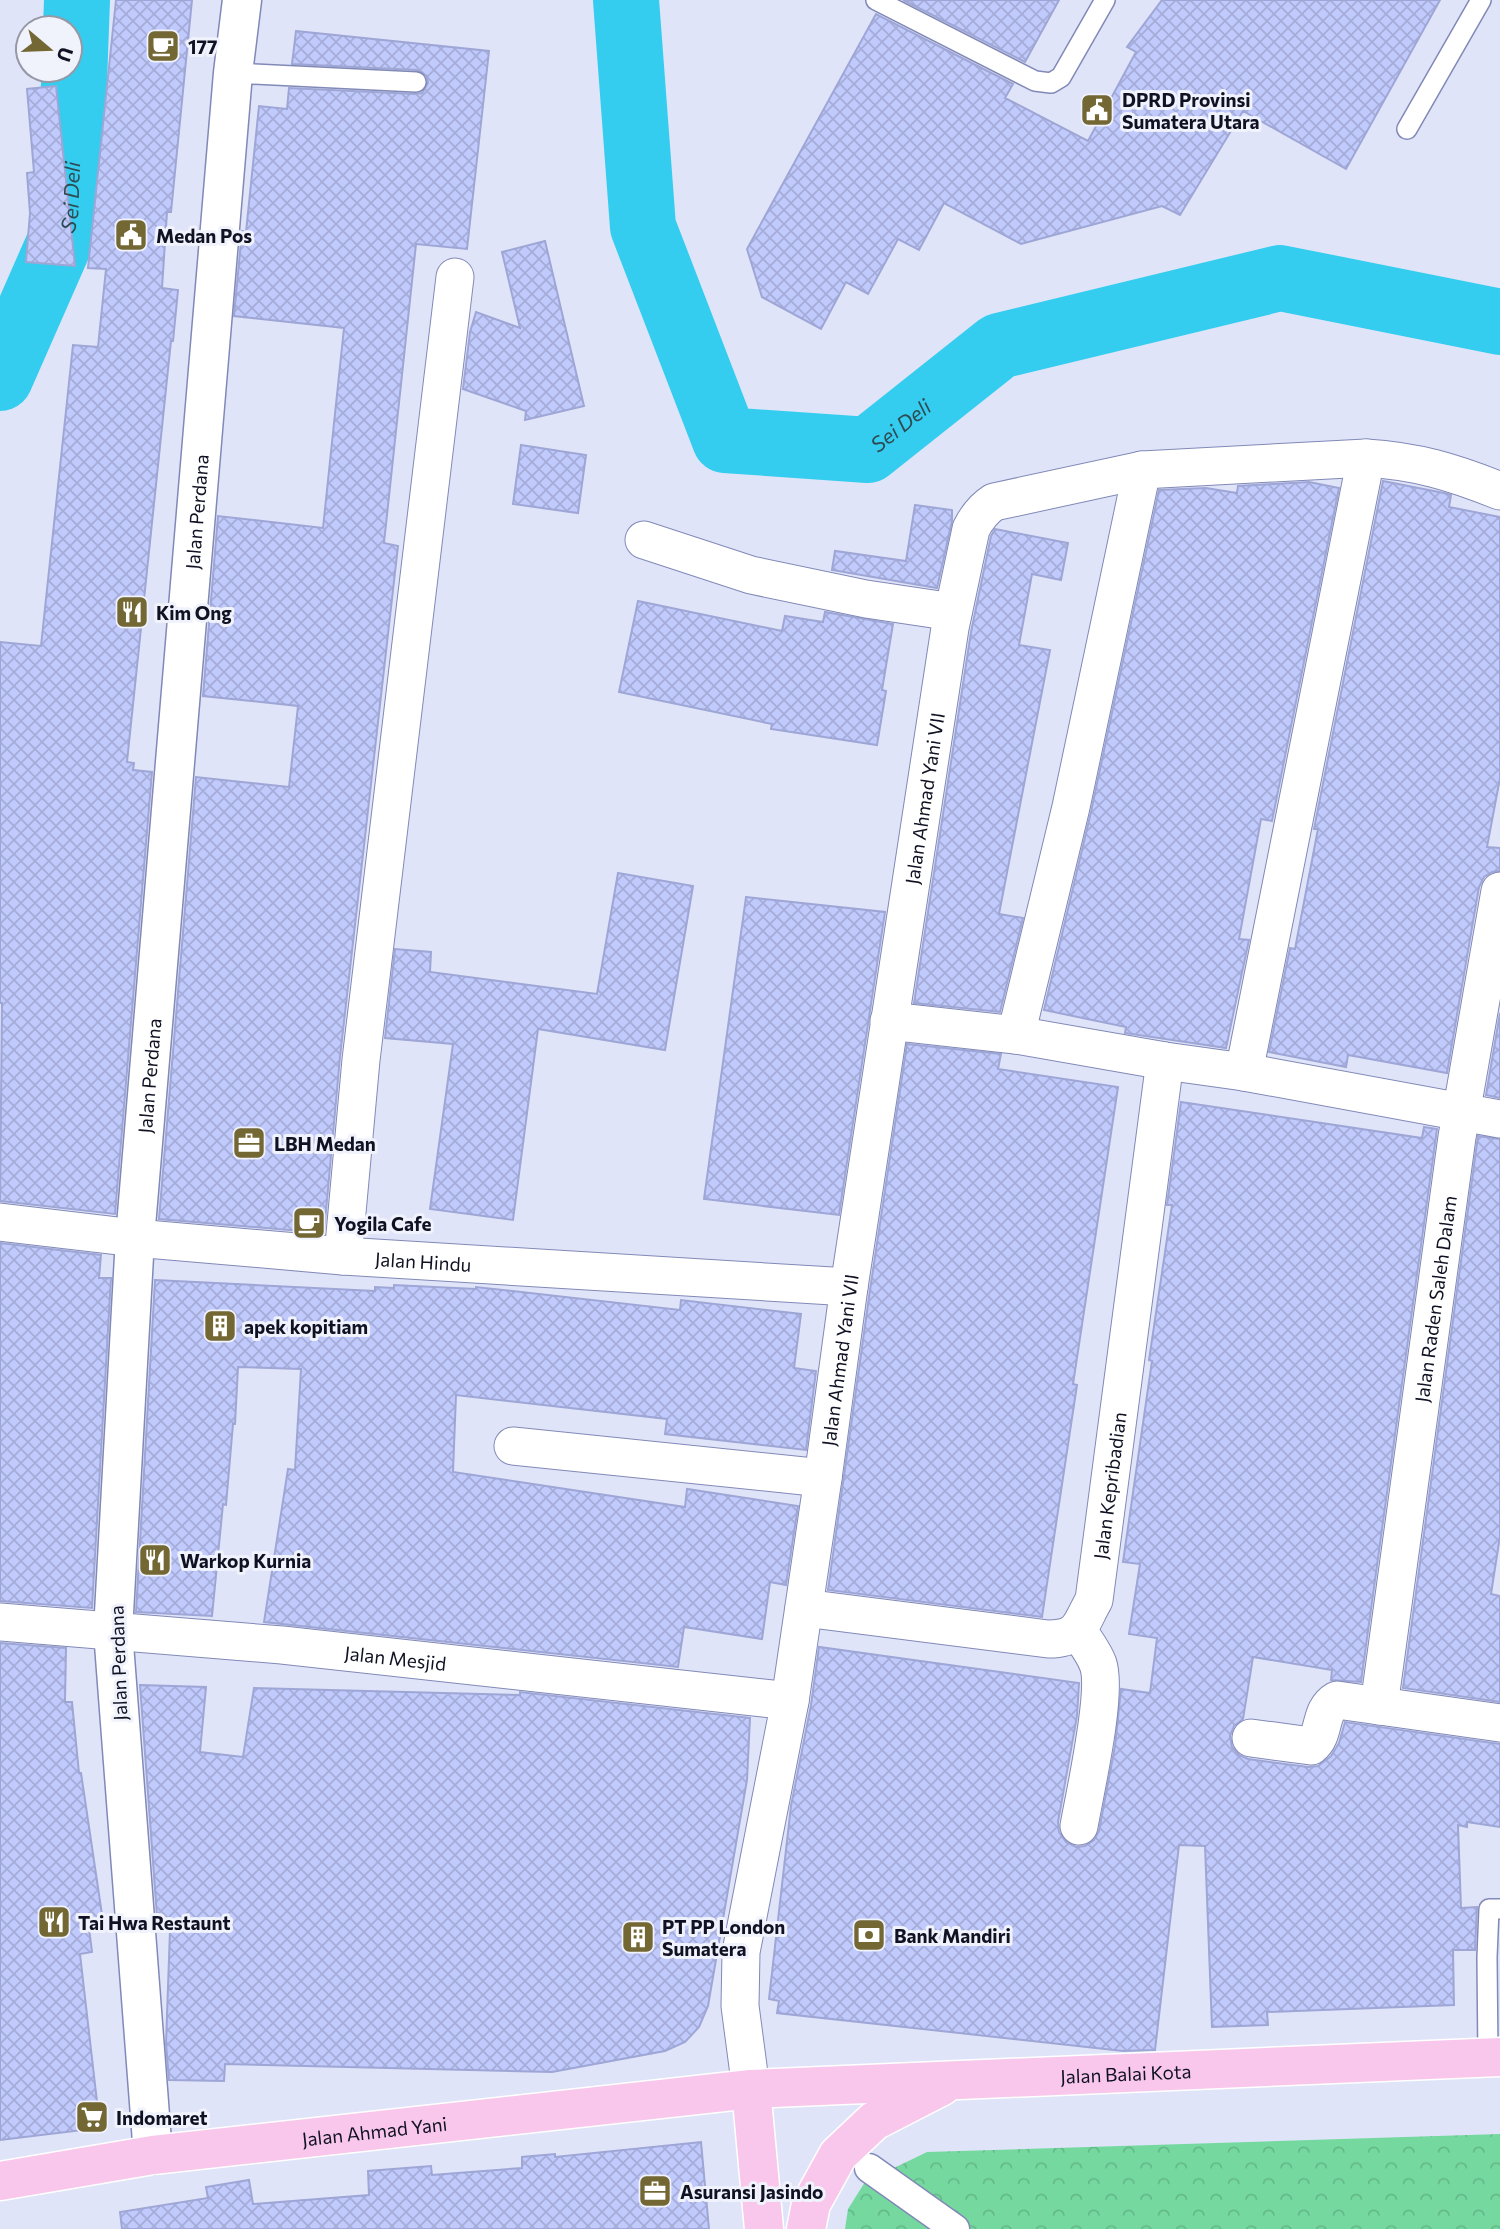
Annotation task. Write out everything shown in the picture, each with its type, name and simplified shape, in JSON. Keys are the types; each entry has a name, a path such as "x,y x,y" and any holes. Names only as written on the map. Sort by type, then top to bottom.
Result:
{"main road":[{"name":"Jalan Perdana","path":"153,2155 113,1631 135,1238 233,74 242,0"},
{"name":"Jalan Balai Kota","path":"751,2089 1494,2058"},
{"path":"806,2229 811,2204 838,2155 874,2121 953,2081"},
{"name":"Jalan Ahmad Yani","path":"0,2180 153,2155 751,2089"},
{"path":"751,2089 764,2229"}],"street":[{"path":"343,1256 362,1060 455,277"},
{"path":"1244,1072 1366,458"},
{"name":"Jalan Ahmad Yani VII","path":"751,2089 740,2006 741,1952 790,1701 889,1021 952,620 971,529 984,508 994,502 1142,470 1366,458 1401,460 1461,475 1500,491"},
{"path":"1016,1035 1071,807 1142,470"},
{"path":"644,540 751,575 952,620"},
{"name":"Jalan Raden Saleh Dalam","path":"1379,1706 1461,1112 1500,891"},
{"path":"889,1021 1016,1035 1165,1062 1244,1072 1500,1119"},
{"name":"Jalan Kepribadian","path":"1078,1631 1094,1600 1165,1062"},
{"name":"Jalan Hindu","path":"0,1222 135,1238 343,1256 849,1287"},
{"path":"513,1447 823,1478"},
{"path":"804,1608 1048,1639 1062,1639 1078,1631 1098,1664 1100,1681 1097,1724 1079,1826"},
{"name":"Jalan Mesjid","path":"0,1622 296,1647 790,1701"},
{"path":"1251,1738 1311,1746 1315,1744 1325,1712 1337,1700 1500,1723"},
{"path":"869,2168 955,2229"}],"lane":[{"path":"876,0 1035,81 1051,83 1061,77 1105,0"},
{"path":"1407,129 1481,0"},
{"path":"233,74 416,82"},
{"path":"1494,2058 1487,1957 1489,1909 1500,1909"}],"green space":[{"path":"1500,2134 1500,2229 845,2229 848,2209 865,2182 927,2152"}],"building":[{"path":"116,0 192,0 171,212 167,212 162,288 178,290 127,762 134,763 133,770 152,772 115,1214 0,1201 0,642 41,646 73,345 98,347 106,269 88,268"},
{"path":"903,0 1059,0 1025,62"},
{"path":"1162,0 1440,0 1346,169 1243,111 1180,215 1162,206 1021,244 944,203 919,250 898,239 868,294 846,282 821,329 762,297 747,249 876,14 1013,84 1005,98 1088,141 1136,52 1127,47"},
{"path":"296,31 489,51 467,249 416,244 384,543 398,546 340,1057 324,1233 159,1219 196,777 289,787 298,706 203,696 218,516 323,528 344,328 234,316 242,231 246,232 259,106 287,109 289,88 415,94 422,93 428,83 427,76 417,70 292,64"},
{"path":"56,86 75,266 26,262 30,213 27,173 34,172 27,89"},
{"path":"545,241 584,406 525,420 526,411 463,389 470,332 476,312 520,328 502,252"},
{"path":"521,445 586,455 578,513 513,504"},
{"path":"1383,481 1451,495 1449,507 1500,517 1500,778 1487,847 1500,848 1500,871 1484,877 1479,887 1447,1073 1348,1055 1346,1067 1269,1052 1290,948 1295,949 1318,829 1314,829"},
{"path":"1309,482 1339,488 1272,821 1261,819 1239,939 1249,940 1226,1048 1125,1033 1126,1027 1044,1010 1091,812 1159,490 1206,488 1237,493 1238,486"},
{"path":"915,505 952,510 937,588 832,570 835,551 906,561"},
{"path":"995,529 1068,543 1061,580 1032,574 1019,645 1050,650 999,914 1023,918 1000,1012 914,1003 971,632 991,536"},
{"path":"638,601 782,631 785,616 823,622 825,612 893,624 882,690 886,691 877,745 771,729 772,724 619,692"},
{"path":"618,873 693,886 665,1050 538,1029 513,1220 430,1209 453,1044 385,1038 395,949 431,952 430,972 597,994"},
{"path":"746,897 885,912 839,1215 704,1199"},
{"path":"1500,1013 1500,1098 1486,1095"},
{"path":"907,1044 1001,1054 998,1069 1118,1087 1073,1384 1077,1385 1042,1617 828,1590"},
{"path":"1181,1102 1422,1138 1424,1127 1437,1129 1361,1682 1331,1680 1332,1670 1253,1657 1243,1719 1234,1726 1230,1736 1232,1747 1239,1755 1248,1759 1308,1767 1318,1766 1331,1756 1339,1743 1345,1722 1500,1744 1500,1827 1467,1822 1467,1827 1458,1825 1461,1908 1477,1907 1475,1950 1453,1950 1454,2005 1267,2012 1268,2025 1212,2027 1205,1846 1179,1845 1155,2050 1123,2051 777,2013 779,2001 769,1999 791,1806 811,1705 819,1647 1079,1683 1077,1716 1058,1822 1059,1832 1066,1842 1076,1847 1085,1846 1094,1840 1099,1831 1115,1746 1121,1689 1150,1693 1157,1638 1129,1634 1140,1564 1123,1562 1172,1205 1167,1205"},
{"path":"1478,1136 1500,1139 1500,1536 1491,1594 1500,1596 1500,1702 1403,1688"},
{"path":"0,1243 101,1255 99,1278 111,1278 92,1608 0,1601"},
{"path":"155,1280 375,1291 375,1287 394,1288 394,1285 476,1287 680,1310 681,1300 801,1314 794,1368 816,1371 806,1450 665,1434 667,1419 456,1395 453,1472 685,1507 687,1489 798,1506 786,1585 770,1582 762,1639 684,1627 678,1667 264,1622 288,1469 295,1470 301,1369 238,1367 235,1424 226,1505 223,1504 212,1616 136,1612"},
{"path":"0,1643 66,1648 65,1702 72,1702 79,1773 104,1928 89,1928 92,1952 80,1954 100,2128 0,2140"},
{"path":"140,1685 206,1687 200,1752 243,1757 254,1688 520,1695 520,1692 750,1718 747,1780 708,2006 699,2027 685,2042 665,2051 552,2072 225,2064 224,2081 169,2080 166,2044 170,1930 158,1930"},
{"path":"701,2142 709,2229 122,2229 120,2212 208,2198 206,2187 249,2180 253,2204 369,2195 368,2171 431,2166 432,2175 522,2168 522,2157 555,2154 555,2157"}],"waterway":[{"name":"Sei Deli","path":"0,378 69,221 77,0"},
{"name":"Sei Deli","path":"626,0 643,227 725,440 868,450 999,346 1280,278 1500,322"}],"place":[{"name":"177","path":"163,46"},
{"name":"DPRD Provinsi Sumatera Utara","path":"1097,110"},
{"name":"Medan Pos","path":"131,235"},
{"name":"Kim Ong","path":"132,612"},
{"name":"LBH Medan","path":"249,1143"},
{"name":"Yogila Cafe","path":"309,1223"},
{"name":"apek kopitiam","path":"220,1326"},
{"name":"Warkop Kurnia","path":"155,1560"},
{"name":"Tai Hwa Restaunt","path":"54,1922"},
{"name":"Bank Mandiri","path":"869,1935"},
{"name":"PT PP London Sumatera","path":"638,1937"},
{"name":"Indomaret","path":"92,2117"},
{"name":"Asuransi Jasindo","path":"655,2191"}]}
